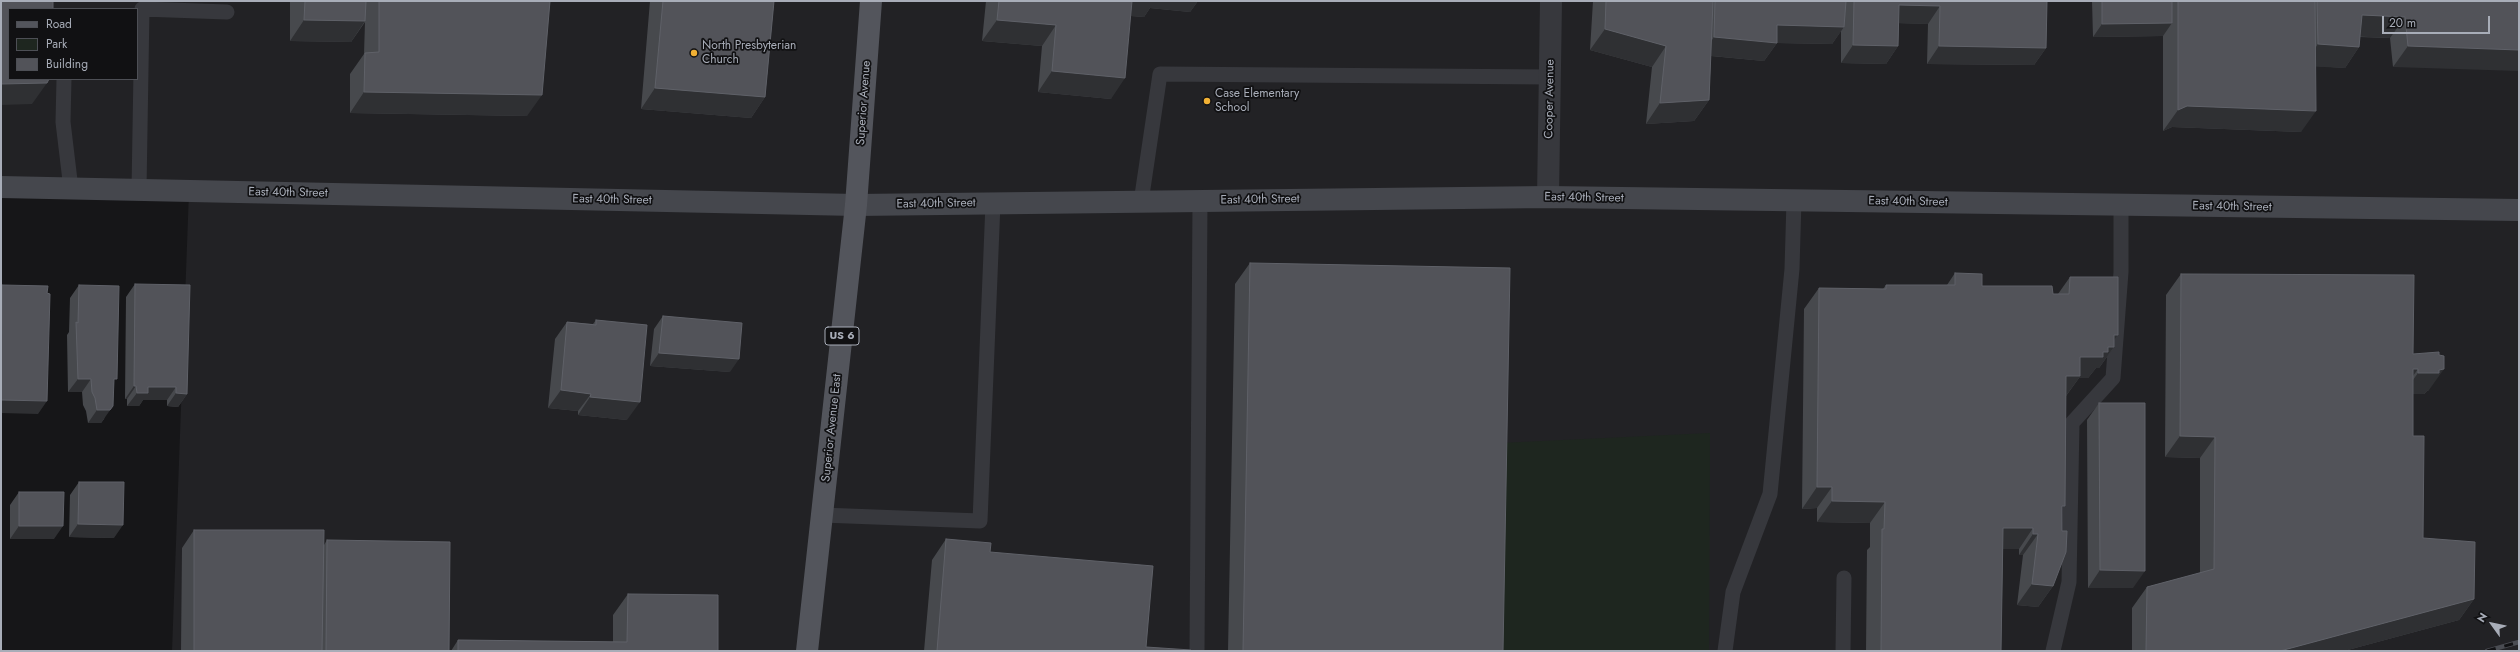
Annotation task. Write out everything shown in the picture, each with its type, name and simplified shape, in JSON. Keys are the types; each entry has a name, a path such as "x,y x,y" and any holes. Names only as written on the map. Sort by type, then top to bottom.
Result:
{"main road":[{"name":"Superior Avenue","path":"856,205 871,1"},
{"name":"Superior Avenue East","path":"807,651 856,205"}],"street":[{"name":"Cooper Avenue","path":"1548,197 1551,1"},
{"name":"East 40th Street","path":"1,187 856,205 1548,197 2519,210"}],"lane":[{"path":"139,190 142,9 227,12"},
{"path":"1141,202 1160,74 1550,77"},
{"path":"64,80 63,122 71,189"},
{"path":"1725,651 1733,592 1770,494 1792,269 1794,200"},
{"path":"1197,651 1200,201"},
{"path":"822,515 980,521 993,203"},
{"path":"2053,651 2069,582 2072,423 2113,378 2121,272 2121,205"},
{"path":"1842,651 1844,578"}],"shaded area":[{"path":"1,1 2519,1 2519,651 172,651 189,191 1,187"}],"green space":[{"path":"1710,433 1709,651 1497,651 1500,443"}],"building":[{"path":"1,1 53,1 53,8 8,8 8,80 48,80 47,83 1,84"},
{"path":"305,1 366,1 365,21 304,20"},
{"path":"379,1 550,1 542,95 364,92 365,53 379,52"},
{"path":"663,1 774,1 765,97 655,88"},
{"path":"999,1 1132,1 1125,78 1052,71 1056,25 997,20"},
{"path":"1606,1 1713,1 1709,100 1660,103 1666,46 1605,29"},
{"path":"1715,1 1846,1 1844,27 1777,25 1777,43 1714,37"},
{"path":"1854,1 2047,1 2046,48 1939,46 1940,6 1899,5 1898,46 1853,45"},
{"path":"2102,1 2172,1 2172,23 2102,24"},
{"path":"2178,1 2315,1 2316,111 2187,106 2178,110"},
{"path":"2317,1 2519,1 2519,50 2408,46 2405,17 2362,15 2359,47 2318,44"},
{"path":"1250,263 1510,268 1503,651 1243,651"},
{"path":"1955,273 1982,274 1982,286 2052,286 2053,294 2069,294 2070,277 2118,277 2118,335 2114,335 2114,347 2108,347 2108,352 2103,352 2103,357 2080,357 2080,376 2066,376 2065,506 2062,506 2062,531 2067,531 2066,552 2053,586 2032,584 2038,534 2033,534 2033,528 2003,528 2001,651 1881,651 1882,529 1884,529 1885,502 1832,501 1832,487 1817,487 1819,288 1886,289 1886,285 1955,285"},
{"path":"2181,274 2414,275 2413,354 2439,352 2439,355 2444,356 2444,369 2439,370 2439,373 2418,373 2418,369 2413,369 2413,436 2424,436 2423,538 2475,542 2474,599 2280,651 2146,651 2147,587 2214,569 2215,437 2180,436"},
{"path":"135,284 190,285 187,394 176,393 176,387 148,387 148,393 137,393 136,386 134,386"},
{"path":"2,285 48,286 47,293 50,294 47,401 1,400"},
{"path":"79,285 119,286 117,379 114,379 113,406 110,410 97,410 95,398 92,392 91,379 78,379 76,322 78,323"},
{"path":"663,316 742,323 739,359 659,353"},
{"path":"596,320 647,325 640,402 590,397 591,394 561,390 567,322 596,325"},
{"path":"2099,403 2145,403 2145,571 2100,570"},
{"path":"79,482 124,482 123,525 78,524"},
{"path":"19,492 64,492 63,526 19,526"},
{"path":"194,530 324,530 322,651 194,651"},
{"path":"946,539 991,543 990,552 1153,566 1146,647 1191,651 937,651"},
{"path":"327,540 450,542 449,651 326,651"},
{"path":"628,594 718,595 718,651 458,651 458,640 627,642"}],"railway":[{"path":"2487,651 2519,642"}],"place":[{"name":"North Presbyterian Church","path":"694,53"},
{"name":"Case Elementary School","path":"1207,101"}]}
